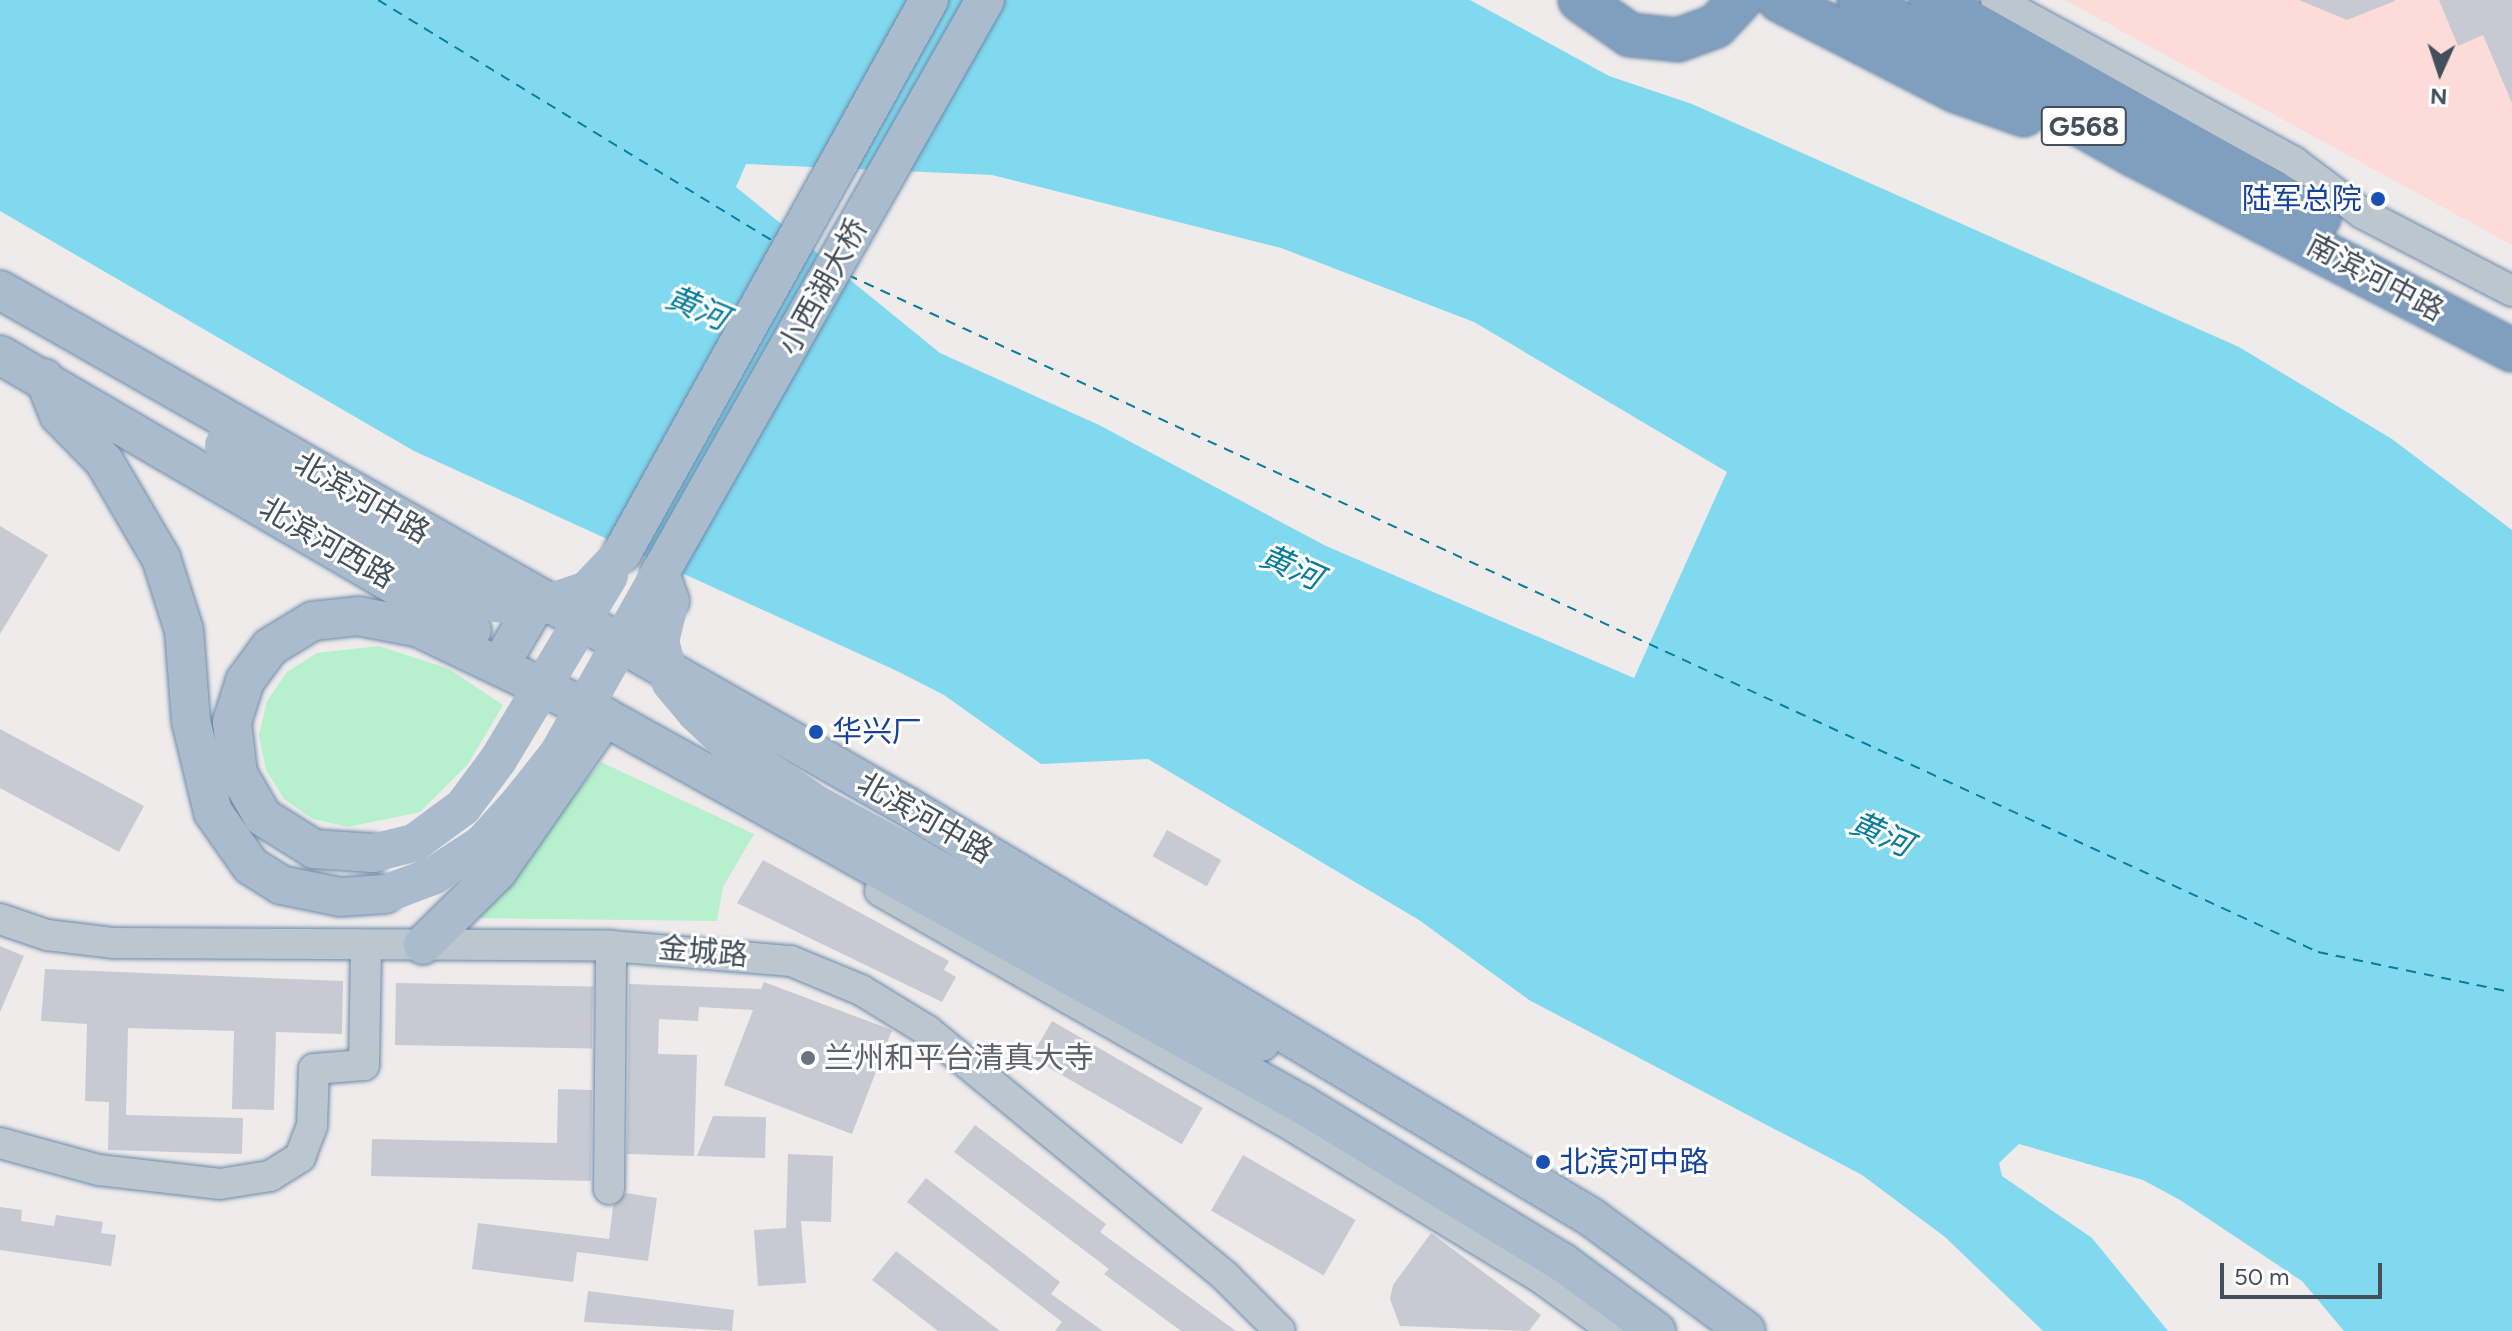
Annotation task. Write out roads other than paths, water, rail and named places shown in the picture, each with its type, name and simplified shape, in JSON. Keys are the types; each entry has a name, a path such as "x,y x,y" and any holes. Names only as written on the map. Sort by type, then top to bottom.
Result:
{"highway":[{"path":"1580,0 1630,35 1678,40 1716,26 1740,0"},
{"path":"1779,0 1956,91 2134,155"},
{"name":"南滨河中路","path":"1859,0 2134,155 2512,350"},
{"name":"南滨河中路","path":"1931,0 1995,17 2325,221 2512,318"}],"main road":[{"name":"小西湖大桥","path":"622,553 929,0"},
{"name":"小西湖大桥","path":"44,378 59,415 104,461 161,558 184,630 191,721 213,812 251,866 281,885 340,897 385,894 433,876 482,844 558,754 985,0"},
{"path":"1957,0 1995,17"},
{"name":"北滨河中路","path":"0,290 910,808 1591,1217 1746,1331"},
{"path":"0,312 224,445 430,578 497,603 537,607 587,590 622,553"},
{"path":"0,355 44,378"},
{"name":"北滨河西路","path":"44,378 507,653 605,717"},
{"path":"622,553 498,760 463,807 414,843 373,853 314,849 263,817 238,774 232,722 245,681 270,647 313,621 358,616 419,628 605,717 1305,1106 1562,1262 1656,1331"},
{"path":"660,573 670,601 660,641 671,683 696,713 816,804 1202,1017 1389,1096"},
{"path":"507,653 539,598"},
{"path":"423,945 497,872 605,717"}],"street":[{"name":"南滨河中路","path":"1995,17 2294,162 2362,213 2512,291"},
{"path":"605,717 713,796 1284,1121 1538,1276 1614,1331"},
{"name":"金城路","path":"0,919 47,935 113,943 611,946 791,961 895,1009 1082,1155 1280,1331"},
{"path":"0,1143 99,1170 220,1184 270,1176 300,1157 312,1125 314,1069 364,1065 366,945"},
{"path":"609,1189 611,946"}],"water":[{"name":"黄河","path":"0,0 1470,0 1609,76 1692,104 2239,347 2392,439 2512,530 2512,1331 2344,1331 2302,1281 2180,1200 2143,1180 2019,1144 1999,1163 2002,1176 2092,1238 2168,1331 2043,1331 1945,1237 1862,1175 1529,1000 1419,920 1148,759 1041,764 944,695 897,671 414,451 0,211","holes":["746,164 992,175 1281,248 1474,322 1727,472 1634,678 1326,546 1099,425 940,353 736,187"]}],"place":[{"name":"陆军总院","path":"2378,199"},
{"name":"华兴厂","path":"816,732"},
{"name":"兰州和平台清真大寺","path":"808,1058"},
{"name":"北滨河中路","path":"1543,1162"}]}
